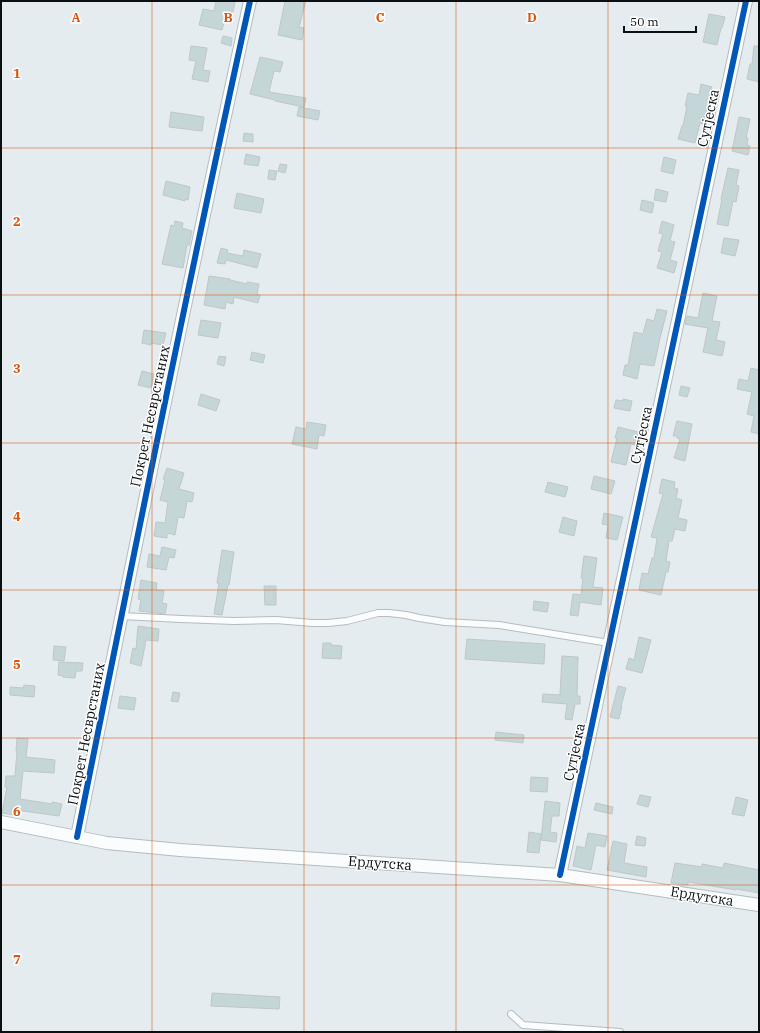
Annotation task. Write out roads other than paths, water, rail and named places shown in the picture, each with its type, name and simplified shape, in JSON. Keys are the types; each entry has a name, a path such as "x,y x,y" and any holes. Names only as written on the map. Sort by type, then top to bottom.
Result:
{"street":[{"name":"Покрет Несврстаних","path":"77,837 222,128 250,1"},
{"name":"Сутјеска","path":"560,875 746,1"},
{"name":"Ердутска","path":"1,822 106,843 180,850 560,875 759,905"}],"lane":[{"path":"122,616 234,621 276,620 328,624 389,612 445,622 499,625 609,643"},
{"path":"511,1014 523,1025 620,1032"}]}
